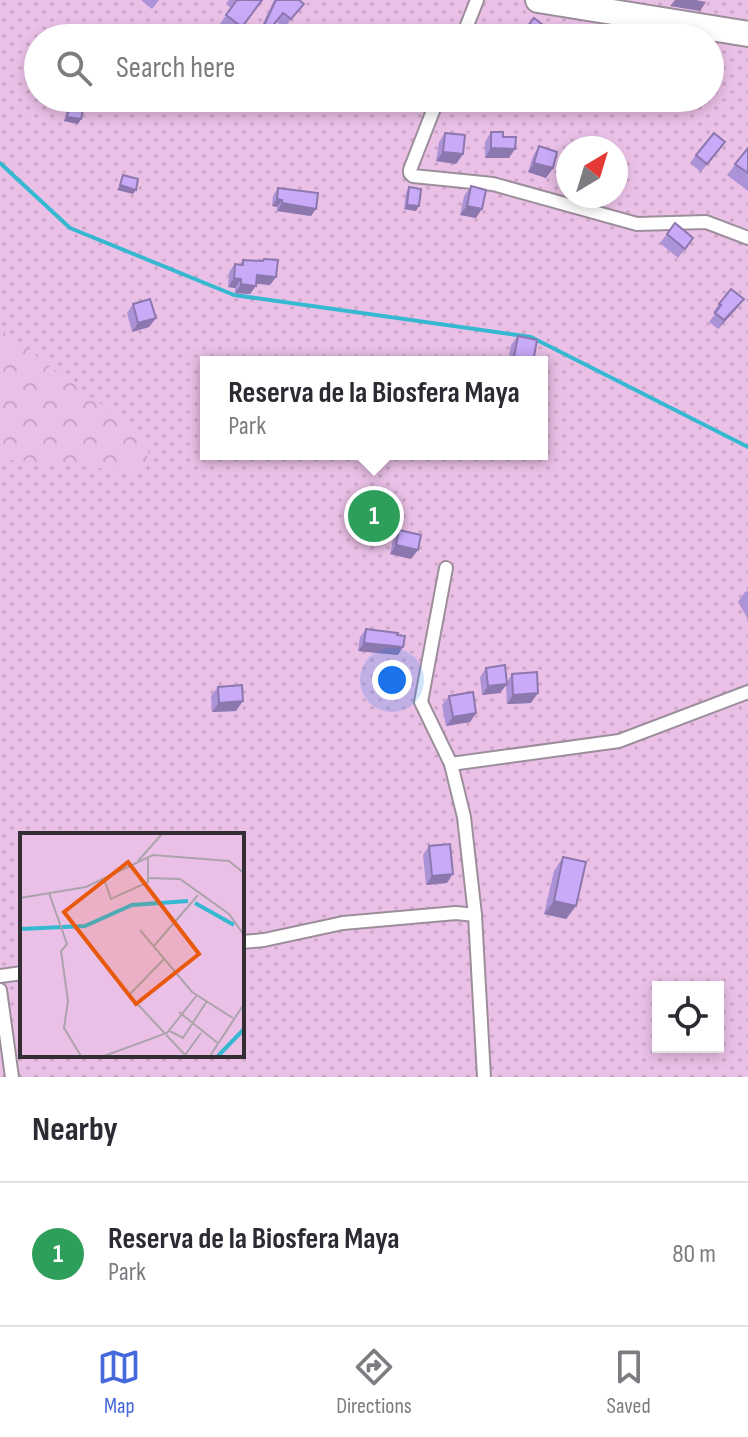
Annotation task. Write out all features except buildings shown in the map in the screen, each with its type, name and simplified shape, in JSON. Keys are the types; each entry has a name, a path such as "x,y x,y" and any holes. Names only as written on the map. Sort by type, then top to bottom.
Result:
{"highway":[{"path":"538,0 686,24"},
{"path":"724,30 748,34"}],"street":[{"path":"468,24 477,0"},
{"path":"433,112 410,170 413,176 493,184 637,224 706,222 748,238"},
{"path":"446,568 421,702 451,764 464,817 475,915 484,1077"},
{"path":"451,764 619,741 748,692"},
{"path":"244,942 343,923 456,913 475,915"},
{"path":"0,976 20,973"},
{"path":"0,990 12,1077"}],"green space":[{"path":"0,0 748,0 748,1077 0,1077"},
{"path":"0,329 149,440 146,472 0,459"}],"waterway":[{"path":"0,163 70,228 234,295 531,337 748,447"}],"place":[{"name":"Reserva de la Biosfera Maya","path":"374,516"}]}
